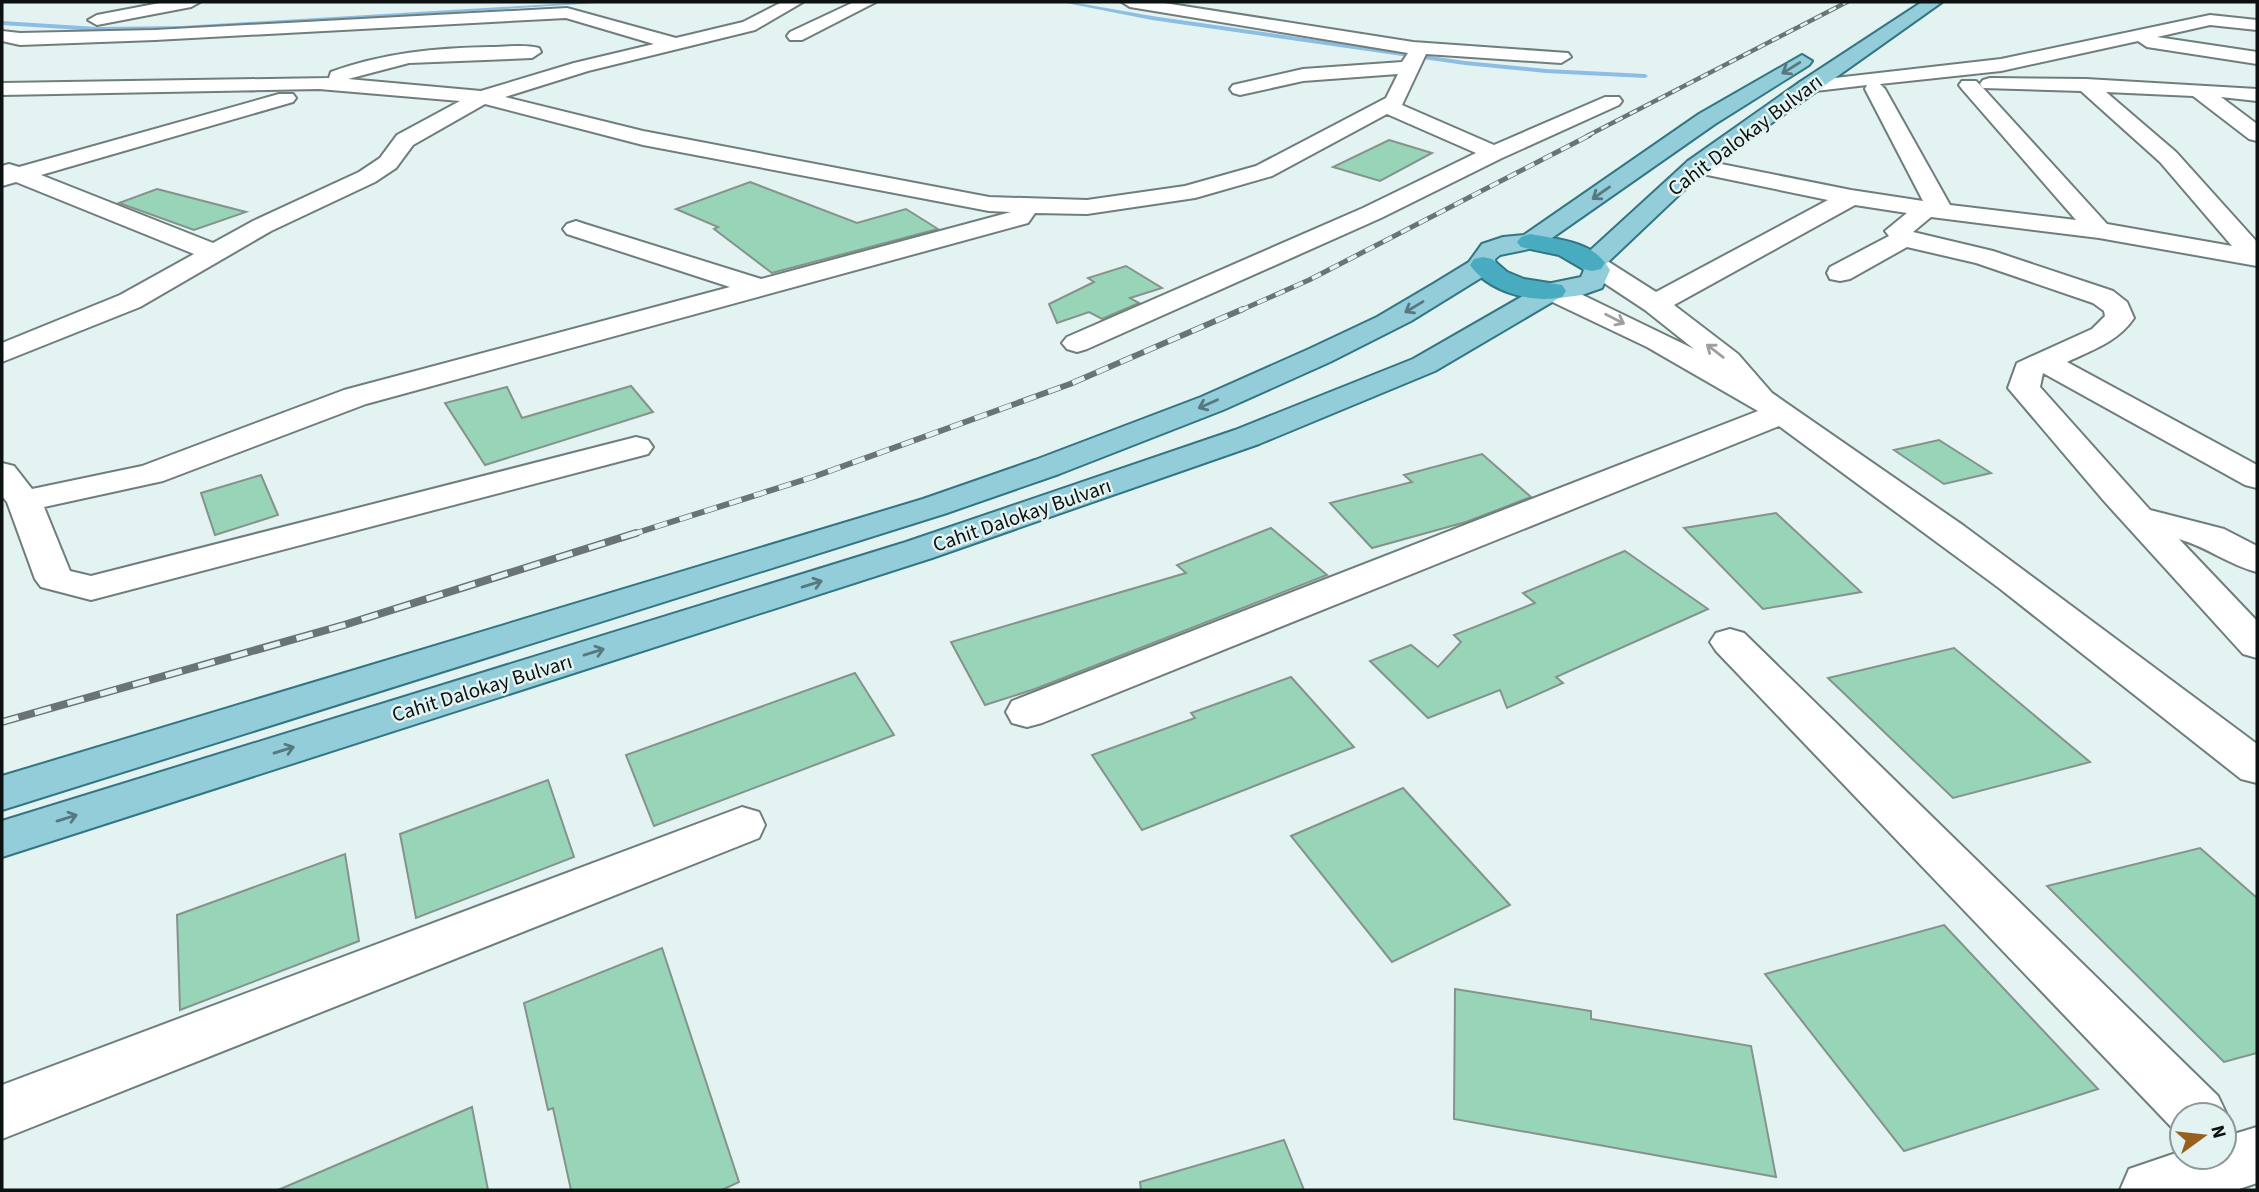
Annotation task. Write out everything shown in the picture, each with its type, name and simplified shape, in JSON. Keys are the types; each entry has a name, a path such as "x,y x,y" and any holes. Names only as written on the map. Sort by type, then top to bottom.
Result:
{"highway":[{"path":"1530,242 1567,249 1592,263"},
{"path":"1483,265 1489,273 1508,283 1552,291"}],"main road":[{"name":"Cahit Dalokay Bulvarı","path":"2,793 571,620 1067,462 1161,426 1375,329 1483,265 1482,259 1491,249 1530,242 1707,119 1856,27 1888,2"},
{"name":"Cahit Dalokay Bulvarı","path":"2,839 919,550 1247,437 1424,365 1552,291 1569,290 1592,282 1597,270 1592,263 1696,166 1807,86 1933,2"}],"street":[{"path":"10,44 115,16 191,2"},
{"path":"115,16 171,24 576,2"},
{"path":"2,353 130,302 297,208 377,172 388,163 405,140 482,97 581,67 749,26 794,2"},
{"path":"796,36 867,2"},
{"path":"1130,2 1416,57"},
{"path":"1178,11 1202,2"},
{"path":"10,44 567,13 677,45"},
{"path":"1807,86 2001,65 2210,20 2257,25"},
{"path":"2160,31 2257,49"},
{"path":"2128,38 2216,54 2257,58"},
{"path":"7,174 288,97 351,70 380,61 421,55 532,52"},
{"path":"2,89 319,83 440,92 482,97 643,138 860,177 989,204 1087,207 1187,193 1264,171 1394,102 1416,57"},
{"path":"1240,89 1276,78 1346,70 1416,57 1561,57"},
{"path":"2001,65 2257,83"},
{"path":"86,67 124,71 351,70"},
{"path":"1807,86 1875,89 2016,83 2257,95"},
{"path":"1969,85 2099,230"},
{"path":"2086,85 2168,156 2257,258"},
{"path":"1875,89 1931,210"},
{"path":"2198,90 2257,134"},
{"path":"1077,343 1372,213 1494,153 1612,101"},
{"path":"1387,106 1494,153"},
{"path":"1696,166 1851,197 1931,210 2099,230 2257,258"},
{"path":"7,174 215,254"},
{"path":"1655,304 1851,197"},
{"path":"24,501 150,474 355,397 1019,218 1028,205"},
{"path":"1931,210 1898,231 1904,238 1984,257 2083,289 2103,297 2117,308 2120,318 2102,335 2028,369 2024,388 2137,517 2257,645"},
{"path":"576,229 757,287"},
{"path":"1840,273 1904,238"},
{"path":"1592,263 1655,304 1727,360 1771,405"},
{"path":"1552,291 1605,313 1676,349 1771,405 1952,532 2256,764"},
{"path":"2045,362 2257,478"},
{"path":"1027,712 1610,484 1771,405"},
{"path":"2,472 24,501 54,579 91,588 636,447"},
{"path":"2137,517 2211,537 2257,561"},
{"path":"1730,642 2184,1101"},
{"path":"2,1112 742,825"},
{"path":"2150,1190 2241,1152"}],"building":[{"path":"1389,140 1432,153 1380,181 1333,167"},
{"path":"750,182 857,223 906,209 938,229 772,273 714,229 718,227 676,209"},
{"path":"157,189 246,212 194,230 119,203"},
{"path":"1126,266 1162,288 1130,298 1139,303 1102,319 1089,312 1057,323 1049,304 1094,282 1088,278"},
{"path":"631,386 653,412 485,465 445,403 507,387 522,418"},
{"path":"1939,440 1991,473 1944,484 1894,450"},
{"path":"1482,454 1531,497 1466,522 1372,548 1330,503 1412,482 1404,475"},
{"path":"261,475 278,515 215,535 201,493"},
{"path":"1776,513 1861,592 1763,609 1684,528"},
{"path":"1271,528 1327,575 1035,689 985,705 951,642 1186,573 1177,565"},
{"path":"1625,551 1708,609 1556,677 1563,683 1507,708 1500,690 1428,718 1370,661 1411,645 1438,667 1461,642 1454,635 1535,603 1523,593"},
{"path":"1954,648 2090,762 1953,798 1828,678"},
{"path":"855,673 894,735 654,826 626,755"},
{"path":"1291,677 1354,747 1142,830 1092,755 1195,718 1191,713"},
{"path":"548,780 574,857 416,918 400,834"},
{"path":"1403,788 1510,905 1392,962 1291,836"},
{"path":"2200,848 2257,898 2257,1053 2224,1062 2047,886"},
{"path":"345,854 359,941 180,1010 177,915"},
{"path":"1944,925 2098,1089 1904,1151 1765,974"},
{"path":"662,948 739,1182 722,1190 571,1190 553,1108 548,1110 524,1003"},
{"path":"1455,989 1591,1011 1591,1019 1751,1046 1776,1177 1454,1119"},
{"path":"472,1107 488,1190 278,1190"},
{"path":"1284,1140 1304,1190 1141,1190 1140,1182"}],"waterway":[{"path":"2,23 97,29 182,28 609,2"},
{"path":"1064,2 1152,18 1465,63 1546,71 1645,76"}],"railway":[{"path":"1587,136 1847,2"},
{"path":"1239,311 1309,280 1590,135"},
{"path":"630,535 813,477 1070,384 1243,309"},
{"path":"2,722 344,625 636,533"}]}
